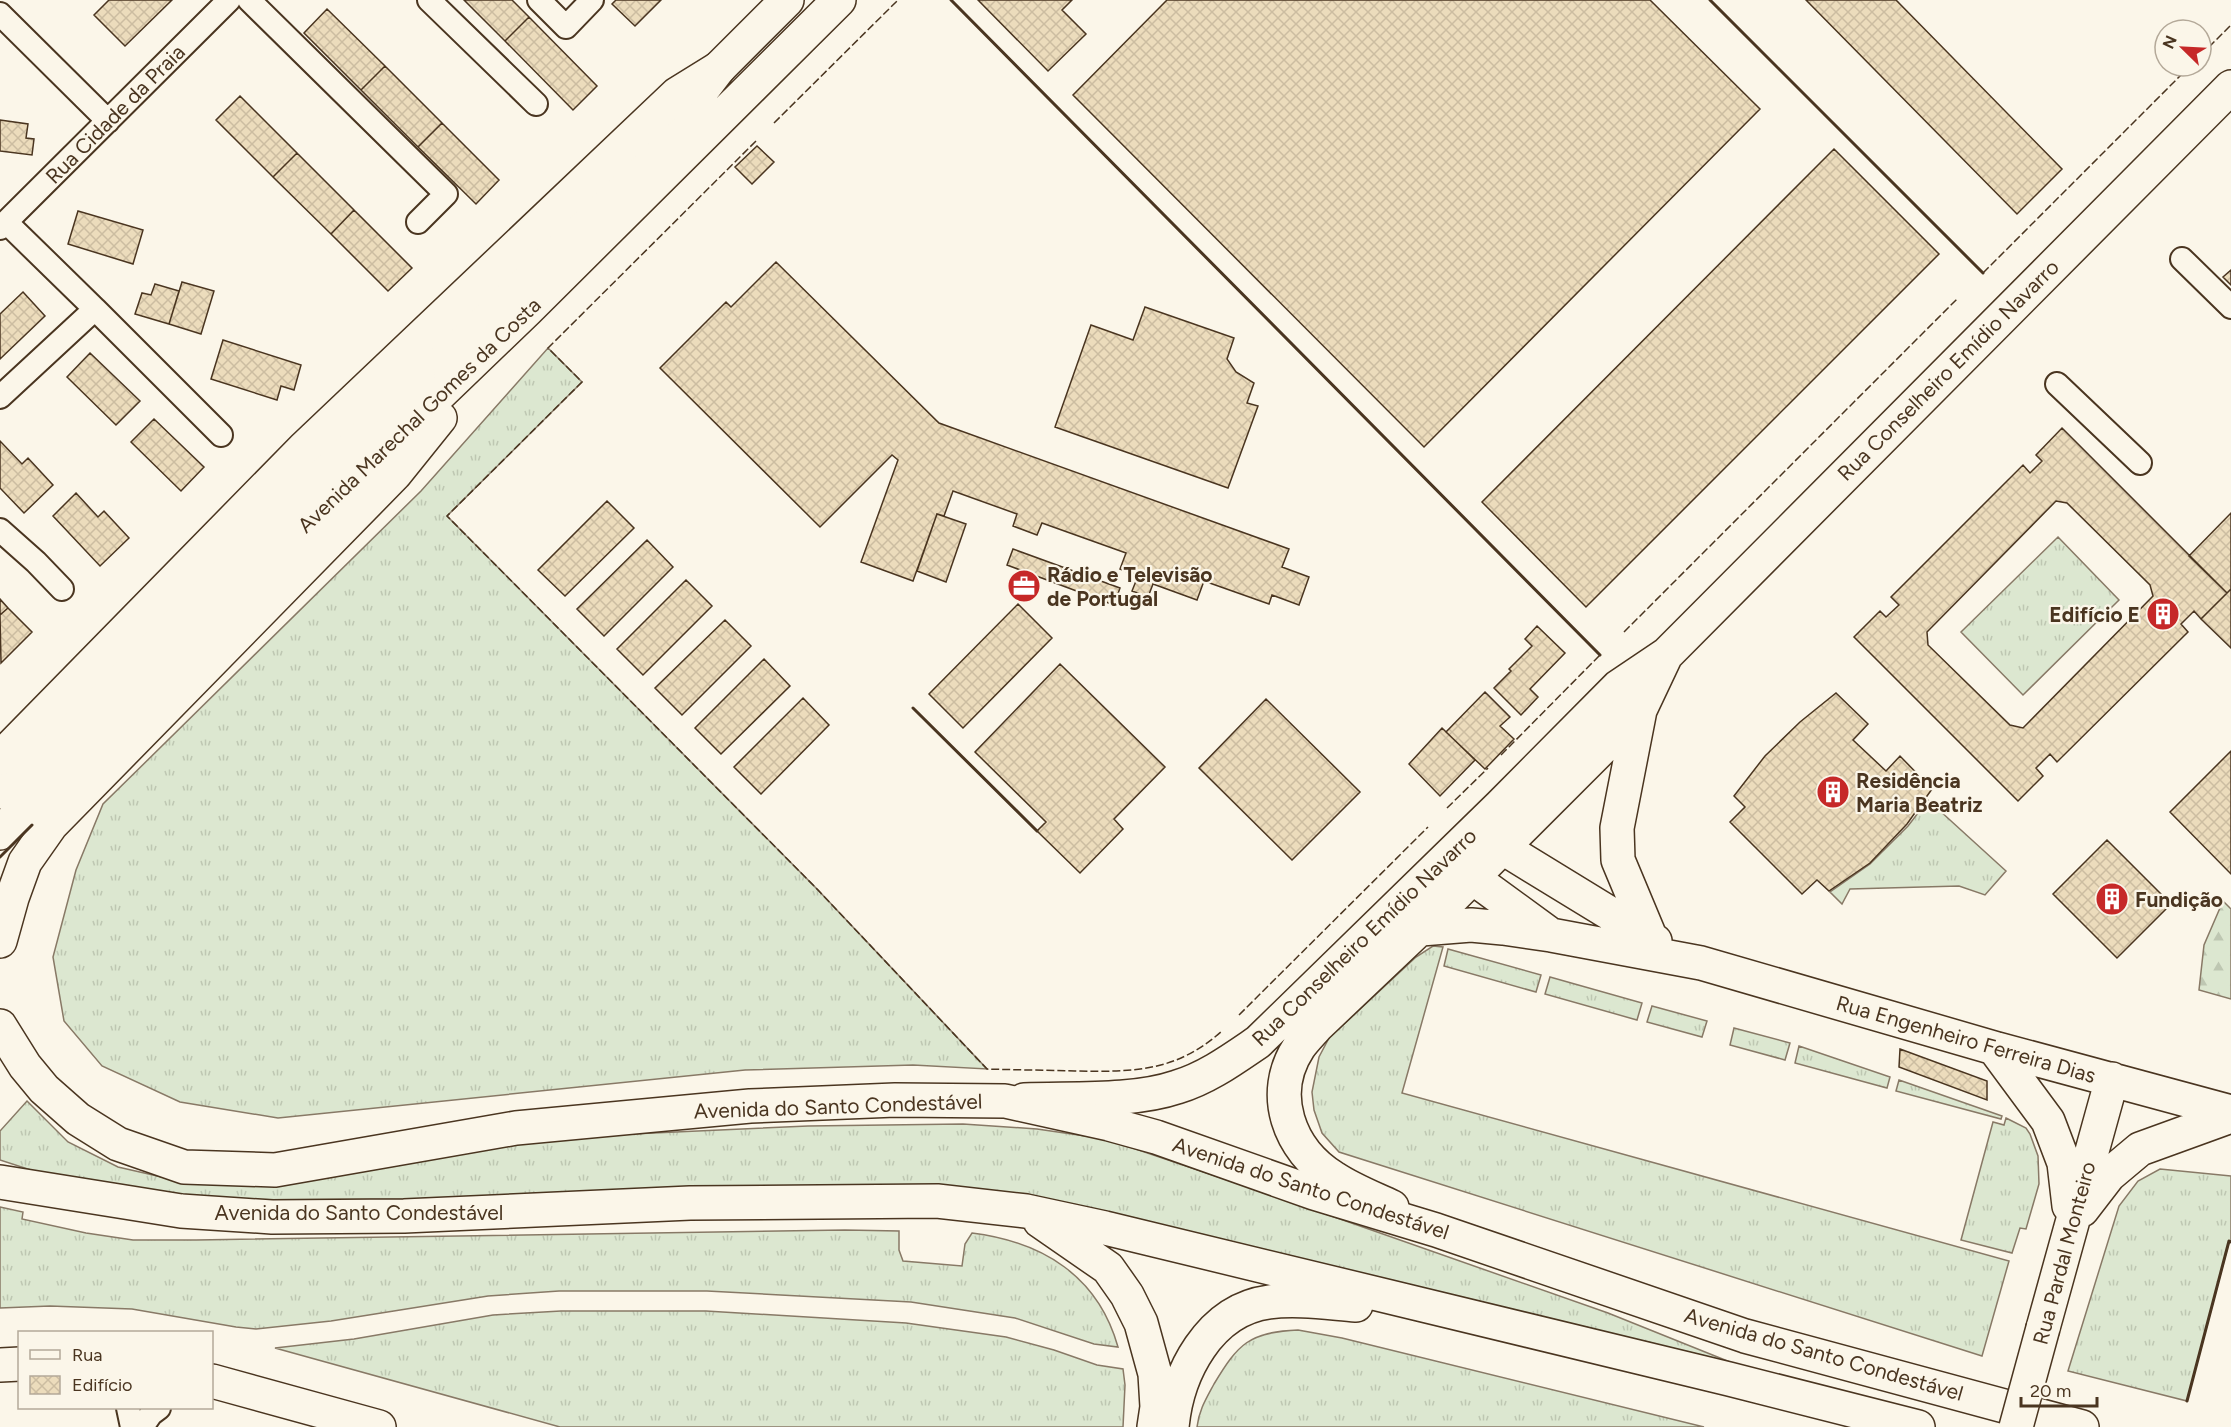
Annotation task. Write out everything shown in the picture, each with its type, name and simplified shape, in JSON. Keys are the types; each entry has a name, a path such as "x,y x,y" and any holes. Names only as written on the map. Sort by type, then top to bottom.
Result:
{"main road":[{"name":"Avenida Marechal Gomes da Costa","path":"0,792 690,106 719,68 787,0"},
{"name":"Avenida Marechal Gomes da Costa","path":"0,832 371,460 527,310 839,0"},
{"path":"0,758 303,449 677,94 719,68"},
{"name":"Rua Conselheiro Emídio Navarro","path":"1005,1101 1130,1096 1176,1088 1216,1070 1258,1042 1500,806 1618,687 1666,654 2231,87"},
{"path":"0,941 25,862 51,825 395,474 527,310"},
{"path":"303,449 418,375"},
{"name":"Rua Conselheiro Emídio Navarro","path":"1436,1230 1334,1178 1309,1158 1293,1135 1284,1111 1284,1086 1290,1066 1298,1048 1317,1026 1421,929 1640,710 1666,654"},
{"path":"1640,710 1617,828 1618,860 1651,939"},
{"name":"Rua Engenheiro Ferreira Dias","path":"1503,848 1651,939 1701,963"},
{"name":"Rua Engenheiro Ferreira Dias","path":"1473,878 1551,935 1701,963 2231,1114"},
{"path":"1421,929 1471,925 1551,935"},
{"name":"Avenida do Santo Condestável","path":"0,1026 25,1065 44,1089 78,1119 118,1144 184,1167 275,1170 516,1128 750,1106 895,1100 1005,1101 1156,1137 1314,1193 1436,1230 1745,1336 2082,1427"},
{"path":"1994,1047 2048,1121 2064,1163 2071,1223"},
{"name":"Rua Pardal Monteiro","path":"2016,1427 2112,1079"},
{"path":"2071,1223 2109,1175 2140,1149 2231,1114"},
{"name":"Avenida do Santo Condestável","path":"0,1182 181,1211 272,1217 404,1216 690,1203 815,1201 937,1201 1026,1211 1126,1233 1918,1427"},
{"path":"1026,1211 1108,1268 1127,1295 1141,1323 1155,1374 1154,1427"},
{"path":"1172,1427 1179,1386 1204,1340 1222,1323 1245,1310 1268,1302 1315,1302 1451,1312"},
{"path":"0,1365 18,1364"},
{"path":"213,1382 380,1427"}],"street":[{"name":"Rua Cidade da Praia","path":"3,225 229,0"},
{"path":"249,0 446,194 418,222"},
{"path":"429,0 536,104"},
{"path":"539,0 566,27 592,0"},
{"path":"0,14 108,121"},
{"path":"3,225 95,309 221,435"},
{"path":"2182,259 2231,307"},
{"path":"0,397 95,309"},
{"path":"2057,384 2140,463"},
{"path":"0,530 36,562 62,590"},
{"path":"128,1409 132,1427"},
{"path":"142,1427 157,1409"}],"green space":[{"path":"548,348 582,382 447,516 818,890 987,1069 913,1065 745,1070 278,1118 180,1102 102,1066 64,1021 53,957 76,870 103,804 421,491"},
{"path":"2058,537 2119,600 2023,695 1961,632"},
{"path":"1928,800 2006,871 1985,895 1959,886 1850,889 1842,904 1830,892 1870,864 1908,826"},
{"path":"2223,901 2231,909 2231,999 2199,990 2204,945"},
{"path":"1433,946 1443,947 1402,1093 2009,1261 1982,1356 1339,1152 1322,1133 1314,1110 1312,1092 1319,1057 1329,1038 1416,957"},
{"path":"1448,949 1541,975 1536,992 1444,966"},
{"path":"1550,977 1642,1003 1637,1020 1545,994"},
{"path":"1652,1006 1707,1021 1702,1037 1647,1022"},
{"path":"1734,1028 1790,1043 1785,1060 1730,1045"},
{"path":"1799,1046 1890,1077 1887,1088 1795,1063"},
{"path":"1899,1080 2002,1116 2001,1119 1896,1091"},
{"path":"27,1101 68,1142 118,1167 166,1178 565,1137 808,1126 963,1124 1037,1129 1106,1139 1608,1313 1730,1362 1158,1227 519,1199 185,1200 40,1173 0,1160 0,1131"},
{"path":"2006,1118 2026,1128 2038,1156 2039,1184 2026,1229 2020,1228 2012,1253 1961,1240 1993,1122 2004,1125"},
{"path":"2160,1169 2231,1176 2231,1242 2229,1242 2187,1401 2068,1371 2119,1206 2138,1181"},
{"path":"0,1207 23,1212 22,1219 86,1233 133,1240 899,1231 899,1250 903,1261 962,1266 965,1244 972,1233 1022,1245 1044,1254 1064,1267 1082,1282 1097,1300 1109,1322 1118,1347 1094,1344 1015,1318 911,1302 707,1291 559,1291 488,1296 331,1321 256,1329 132,1309 50,1306 0,1308"},
{"path":"561,1311 706,1311 906,1323 1006,1337 1097,1365 1123,1369 1125,1385 1123,1427 560,1427 275,1348 354,1339 493,1315"},
{"path":"1298,1330 1342,1338 1704,1427 1197,1427 1208,1395 1222,1370 1238,1350 1256,1337 1281,1331"}],"building":[{"path":"109,0 172,0 125,46 94,15"},
{"path":"464,0 512,0 529,17 505,41"},
{"path":"616,0 661,0 635,26 612,4"},
{"path":"978,0 1072,0 1062,10 1086,34 1048,71"},
{"path":"1167,0 1650,0 1760,109 1424,447 1073,95"},
{"path":"1806,0 1896,0 2062,169 2017,214"},
{"path":"327,9 385,66 361,90 304,33"},
{"path":"529,17 597,86 573,110 505,41"},
{"path":"385,66 442,123 418,147 361,90"},
{"path":"240,96 297,153 273,177 216,120"},
{"path":"0,120 28,124 26,138 34,139 32,155 0,151"},
{"path":"442,123 499,180 476,204 418,147"},
{"path":"757,146 774,162 752,184 735,167"},
{"path":"1834,149 1939,254 1586,607 1482,502"},
{"path":"297,153 354,210 331,234 273,177"},
{"path":"354,210 412,268 388,291 331,234"},
{"path":"78,211 143,230 133,264 68,244"},
{"path":"776,262 939,423 1289,549 1282,567 1309,577 1299,605 1272,595 1269,604 1204,581 1197,600 1153,584 1148,597 1132,591 1138,576 1120,569 1126,553 1042,523 1037,535 1013,526 1017,514 953,491 944,516 937,514 913,581 861,562 898,460 892,455 820,527 660,368 726,302 731,307"},
{"path":"2231,270 2231,285 2223,277"},
{"path":"182,282 214,291 201,334 169,324"},
{"path":"155,284 179,291 169,324 135,314 142,293 151,295"},
{"path":"23,292 45,316 0,359 0,314"},
{"path":"1145,307 1234,338 1227,359 1236,372 1254,383 1247,403 1258,406 1228,488 1055,427 1091,325 1133,340"},
{"path":"223,340 301,365 294,390 281,386 277,400 211,379"},
{"path":"90,353 140,401 116,425 67,377"},
{"path":"154,419 204,467 181,491 131,442"},
{"name":"Edifício E","path":"2062,428 2227,593 2201,619 2194,611 2181,624 2188,632 2057,762 2050,754 2036,768 2043,776 2018,801 1854,637 1880,611 1886,617 1899,605 1891,597 2023,465 2030,473 2042,461 2036,455","holes":["2056,501 2067,503 2150,585 2153,596 2023,728 2010,725 1928,645 1927,632"]},
{"path":"0,441 22,464 28,458 53,485 24,513 0,488"},
{"path":"76,493 98,517 104,511 129,538 100,566 53,516"},
{"path":"607,501 634,528 565,596 538,570"},
{"path":"2231,513 2231,589 2227,593 2189,556"},
{"path":"937,514 966,524 946,582 917,571"},
{"path":"647,540 673,567 604,636 577,609"},
{"path":"1013,549 1120,588 1114,605 1007,565"},
{"path":"686,580 712,606 643,675 617,649"},
{"path":"2231,589 2231,648 2201,619"},
{"path":"0,599 8,608 0,615"},
{"path":"1018,604 1052,638 963,728 929,694"},
{"path":"8,608 32,632 1,663 0,615"},
{"path":"725,620 751,646 682,715 655,688"},
{"path":"1537,626 1565,653 1530,689 1538,697 1521,715 1494,688 1532,646 1525,639"},
{"path":"764,659 790,686 721,754 695,728"},
{"path":"1060,664 1165,767 1114,819 1123,829 1080,873 1037,831 1046,822 975,752"},
{"path":"1485,692 1510,717 1500,726 1514,739 1485,769 1446,732"},
{"name":"Residência Maria Beatriz","path":"1836,693 1868,724 1853,740 1886,771 1900,756 1932,789 1907,824 1870,863 1829,891 1817,880 1802,894 1730,822 1745,807 1734,796 1765,756 1800,722"},
{"path":"803,698 829,725 761,794 734,767"},
{"path":"1266,699 1360,792 1292,860 1199,768"},
{"path":"1442,728 1475,760 1440,796 1409,764"},
{"path":"2231,751 2231,874 2170,812"},
{"name":"Fundição","path":"2107,840 2171,904 2117,958 2053,894"},
{"path":"1900,1049 1987,1081 1987,1100 1899,1067"}],"fence":[{"path":"774,123 898,0"},
{"path":"2213,43 2231,25"},
{"path":"1983,273 2178,78"},
{"path":"756,141 548,348 582,382 447,516 818,890 987,1069 1135,1070 1171,1062 1188,1055 1222,1031"},
{"path":"1624,632 1958,298"},
{"path":"1501,755 1600,655"},
{"path":"1447,808 1488,768"},
{"path":"1239,1015 1428,827"}],"wall":[{"path":"951,0 1600,655"},
{"path":"1710,0 1983,273"},
{"path":"913,708 1037,831"},
{"path":"0,857 32,825"},
{"path":"2187,1401 2229,1241 2231,1242"}],"place":[{"name":"Rádio e Televisão de Portugal","path":"1024,586"},
{"name":"Edifício E","path":"2163,614"},
{"name":"Residência Maria Beatriz","path":"1833,792"},
{"name":"Fundição","path":"2112,899"}]}
